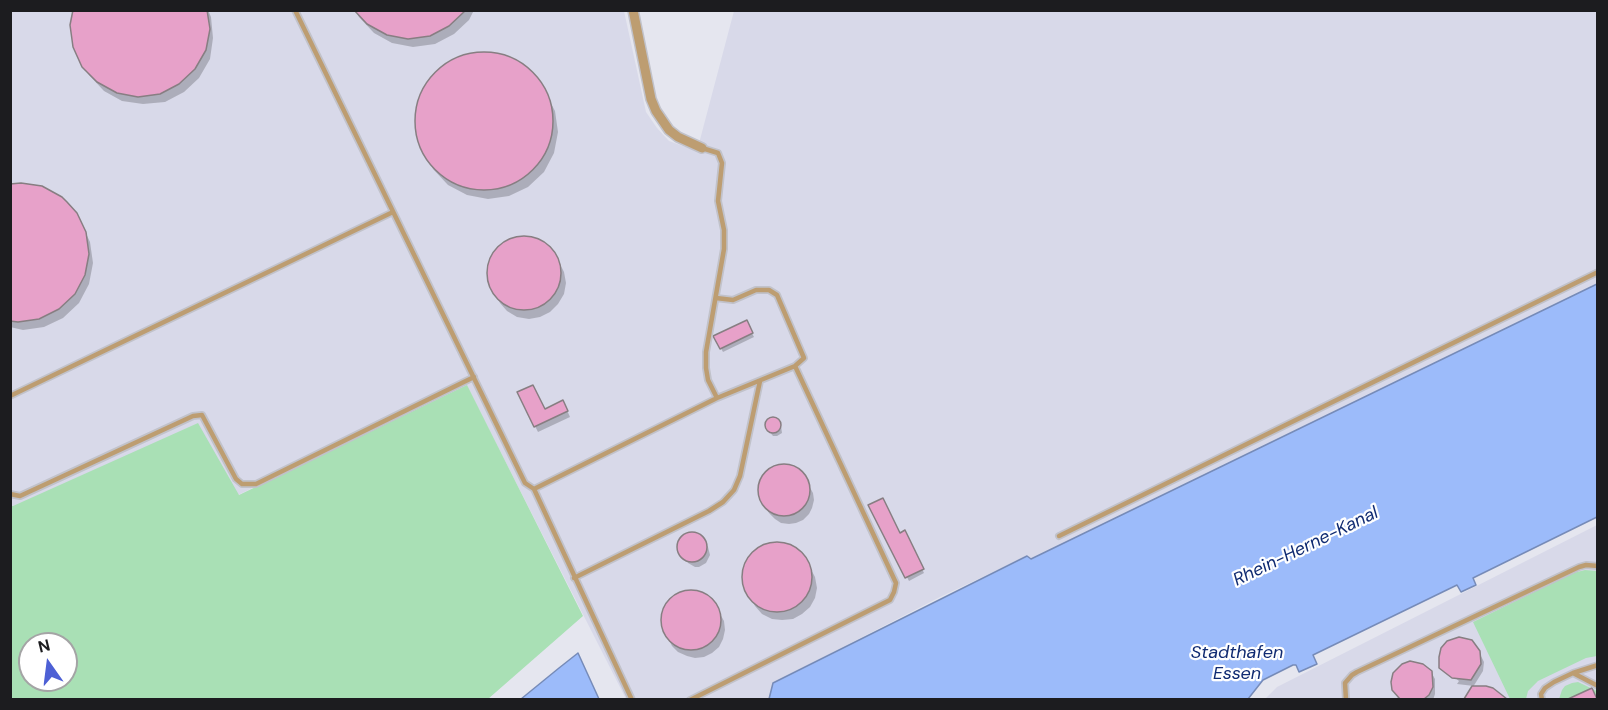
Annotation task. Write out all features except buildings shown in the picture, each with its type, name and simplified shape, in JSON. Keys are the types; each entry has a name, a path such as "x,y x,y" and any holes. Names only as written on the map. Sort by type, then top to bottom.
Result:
{"street":[{"path":"633,10 651,99 656,111 669,130 678,137 702,148"}],"lane":[{"path":"295,10 525,483 534,489 632,699"},
{"path":"702,148 718,153 722,164 718,201 724,230 724,249 706,352 708,381 717,398"},
{"path":"10,396 393,212"},
{"path":"1059,536 1598,272"},
{"path":"534,489 717,398 795,366 804,358 777,295 769,290 756,290 733,300 716,298"},
{"path":"690,699 890,600 894,592 896,583 795,366"},
{"path":"10,494 20,496 193,416 202,415 236,479 242,484 256,484 474,377"},
{"path":"574,578 710,511 723,502 734,490 740,476 760,381"},
{"path":"1346,699 1345,683 1357,672 1579,567 1598,566"},
{"path":"1542,699 1541,694 1545,688 1554,681 1598,665"},
{"path":"1573,673 1598,686"}],"shaded area":[{"path":"10,11 624,11 646,112 669,141 697,151 734,11 1597,11 1597,284 1031,559 1027,556 940,597 773,683 769,699 626,699 467,386 238,495 11,506"},
{"path":"1597,525 1597,699 1264,700 1277,687"}],"green space":[{"path":"467,385 583,616 488,699 11,699 11,506 198,423 239,495"},
{"path":"1585,570 1597,571 1597,656 1586,658 1538,681 1528,691 1526,699 1510,699 1473,622 1573,573"},
{"path":"1578,682 1597,691 1597,699 1592,689 1574,699 1559,699 1565,686"}],"water":[{"path":"1597,284 1597,517 1473,578 1476,585 1461,592 1457,585 1313,655 1317,664 1299,672 1296,665 1293,665 1263,680 1248,699 769,699 773,683 1027,556 1031,559"},
{"path":"578,653 599,699 521,699 559,668"}],"water label":[{"name":"Rhein-Herne-Kanal","path":"1306,547"},
{"name":"Stadthafen Essen","path":"1237,663"}]}
